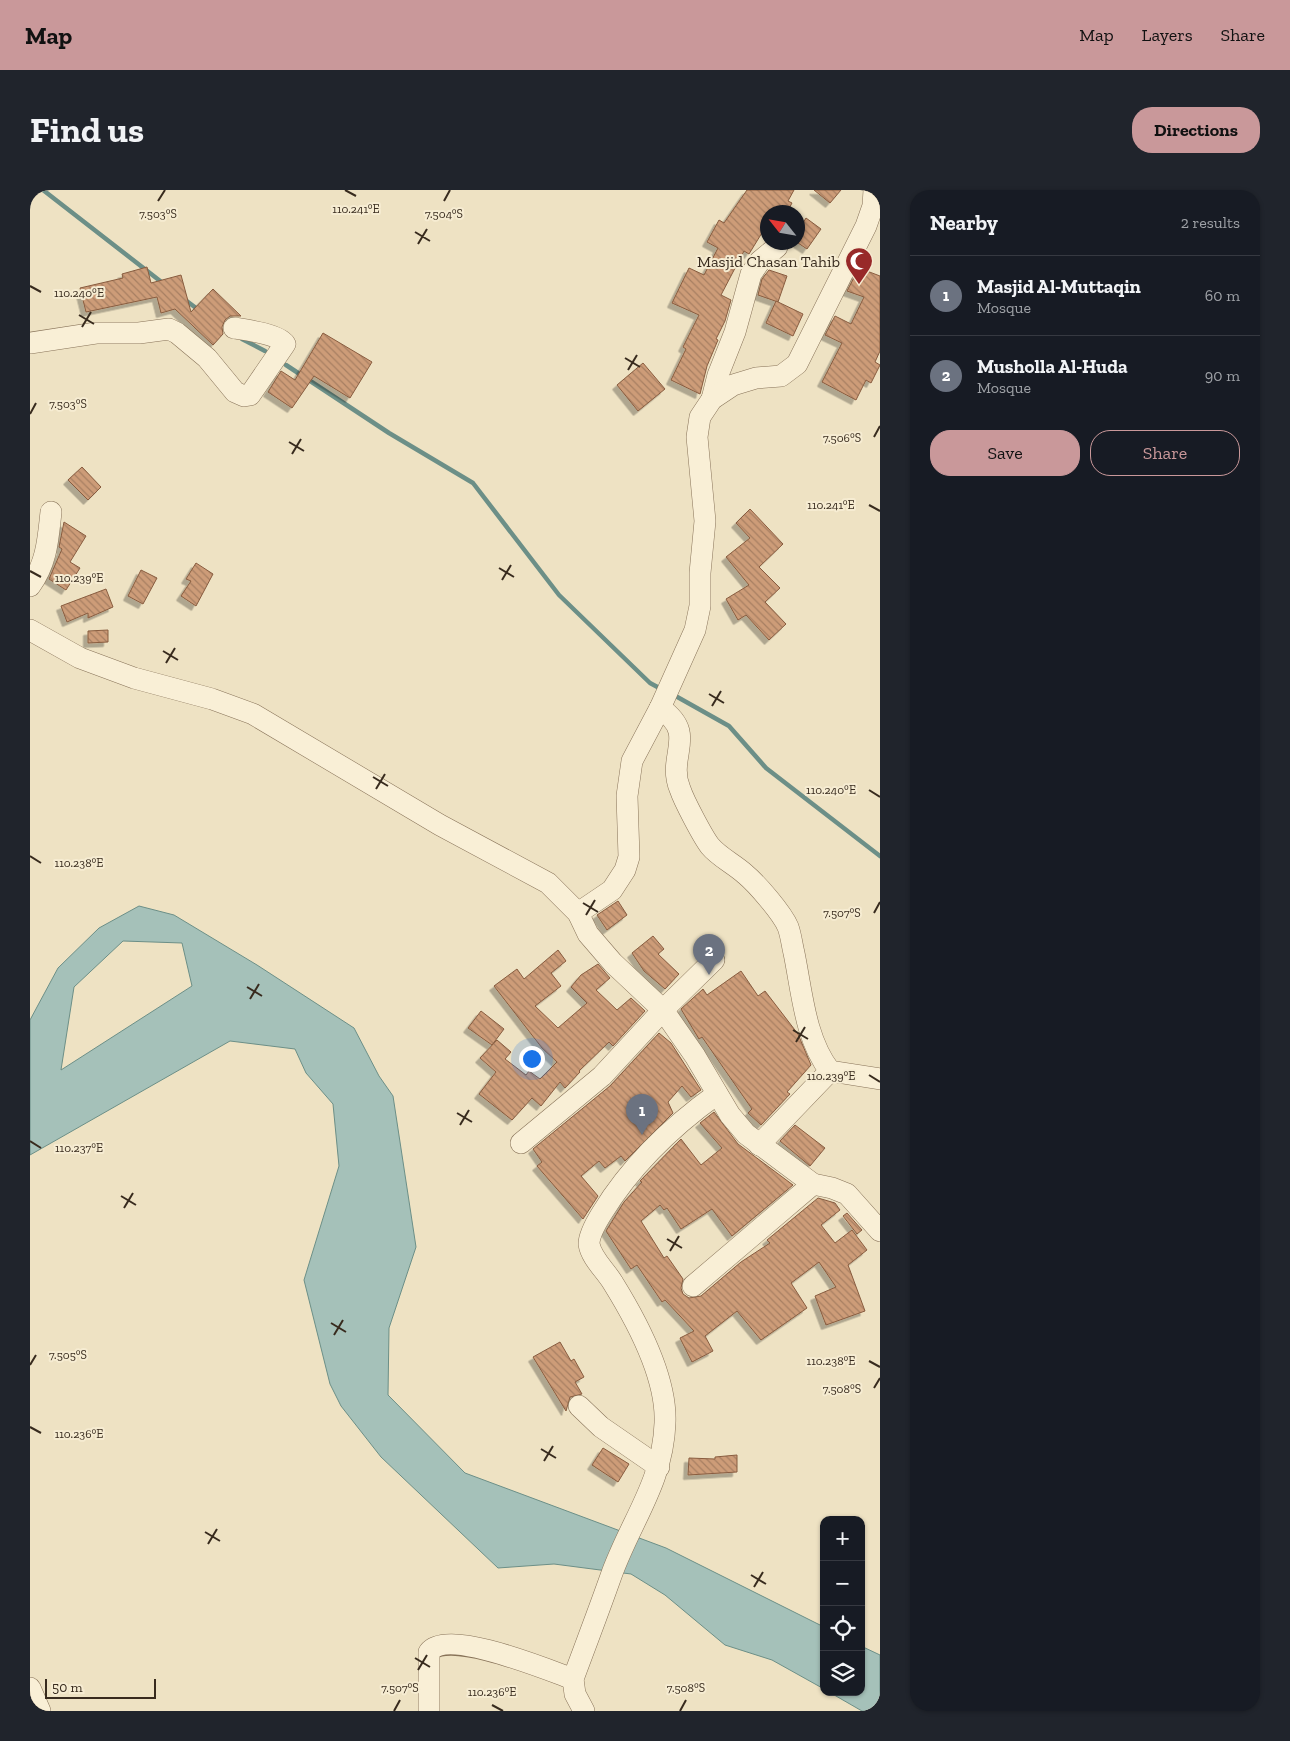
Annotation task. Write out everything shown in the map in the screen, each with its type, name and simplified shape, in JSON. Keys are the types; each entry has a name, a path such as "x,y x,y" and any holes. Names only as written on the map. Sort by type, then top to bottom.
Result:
{"street":[{"path":"712,399 742,381 781,376 797,364 866,226 873,206 874,190"},
{"path":"578,913 612,890 625,870 629,858 627,796 630,772 637,749 662,702 695,630 700,606 700,573 705,521 698,427 704,410 712,399 718,375 738,323 751,274 760,261 773,250"},
{"path":"30,343 96,333 139,333 169,330 176,332 207,358 235,392 244,396 250,395 285,344 282,340 234,328"},
{"path":"30,586 39,572 47,553 50,512"},
{"path":"30,630 80,658 134,678 220,701 253,714 440,825 536,876 559,892 578,913 594,942 613,963 663,1010 695,1056 730,1115 759,1145 813,1184 832,1188 847,1194 880,1231"},
{"path":"662,702 678,724 681,736 677,779 684,799 709,845 746,875 763,893 788,926 813,1041 822,1060 830,1071 880,1079"},
{"path":"521,1143 602,1076 663,1010 714,960"},
{"path":"759,1145 830,1071"},
{"path":"584,1711 575,1694 573,1678 611,1575 659,1467 665,1421 662,1394 653,1363 613,1283 592,1254 589,1242 599,1218 633,1168 660,1139 717,1094"},
{"path":"693,1286 813,1184"},
{"path":"579,1406 601,1427 659,1467"},
{"path":"429,1711 429,1652 438,1646 468,1646 528,1662 573,1678"},
{"path":"30,1688 40,1711"}],"water":[{"path":"139,906 174,915 257,965 354,1028 379,1076 393,1096 416,1247 389,1328 388,1395 465,1473 666,1548 820,1625 820,1687 772,1660 725,1645 665,1595 631,1574 554,1564 498,1568 381,1457 341,1406 330,1384 304,1280 339,1166 333,1104 306,1073 295,1049 230,1041 30,1155 30,1020 58,968 99,928","holes":["123,941 182,943 192,986 61,1070 74,987"]},
{"path":"865,1648 880,1655 880,1711 862,1711 836,1696 865,1696"}],"building":[{"path":"747,190 794,190 788,201 792,203 791,205 760,205 760,236 749,254 744,251 721,295 731,300 725,321 716,339 718,340 707,366 700,394 671,380 686,349 683,347 699,315 672,303 689,268 704,275 718,248 707,242 719,220 724,223"},
{"path":"814,190 841,190 830,203"},
{"path":"806,218 821,229 807,249 805,248"},
{"path":"147,267 151,283 181,275 191,312 213,289 241,316 230,316 225,320 222,327 223,334 213,345 175,309 161,313 157,297 86,312 80,288 123,278 122,274"},
{"path":"859,268 880,276 880,351 875,362 880,365 871,383 866,380 856,400 822,382 842,343 825,335 835,316 851,324 864,297 847,291"},
{"path":"769,270 787,276 778,302 758,295 762,279"},
{"path":"776,301 803,314 793,336 766,323"},
{"path":"323,333 372,362 350,398 314,376 292,408 268,392 281,371 295,380"},
{"path":"643,363 665,389 638,411 617,385"},
{"path":"82,467 101,487 88,500 68,480"},
{"path":"750,509 783,544 759,567 780,588 765,602 786,624 769,640 746,615 738,620 726,599 749,585 726,557 750,538 736,523"},
{"path":"64,522 86,536 70,562 80,568 66,590 49,579 62,549 59,547"},
{"path":"196,563 213,574 196,606 181,596 191,581 186,579"},
{"path":"141,570 157,578 143,604 128,596"},
{"path":"106,589 113,607 88,618 88,613 67,622 61,606"},
{"path":"108,630 108,642 88,643 88,631"},
{"path":"618,901 627,915 607,930 597,915"},
{"path":"653,936 664,949 658,954 679,974 665,989 644,971 632,953"},
{"path":"558,950 566,961 551,973 561,986 535,1006 558,1028 587,1003 571,987 581,975 598,964 610,978 596,990 617,1010 631,998 645,1011 613,1046 609,1042 579,1071 565,1088 560,1082 541,1106 532,1098 512,1120 479,1094 496,1072 480,1058 497,1040 511,1052 505,1059 526,1075 529,1071 540,1079 557,1062 542,1048 494,986 517,969 524,979"},
{"path":"741,971 758,996 765,991 798,1034 811,1065 787,1092 790,1094 761,1125 748,1113 752,1109 702,1037 699,1039 681,1009 703,989 707,995"},
{"path":"481,1011 504,1029 492,1045 468,1028"},
{"path":"659,1033 671,1043 701,1090 691,1097 682,1086 668,1102 673,1113 625,1161 621,1156 605,1168 599,1161 581,1176 598,1196 583,1219 537,1166 542,1162 533,1149 610,1086"},
{"path":"714,1112 738,1144 793,1185 732,1236 712,1209 681,1229 667,1208 664,1210 660,1205 641,1221 664,1258 667,1256 683,1279 681,1288 683,1294 689,1298 701,1296 741,1262 770,1243 767,1240 818,1198 835,1203 840,1210 821,1225 835,1243 852,1230 867,1250 848,1265 865,1311 826,1325 815,1296 836,1287 819,1262 791,1283 807,1308 761,1340 737,1311 705,1336 713,1351 692,1362 680,1338 694,1331 665,1300 662,1302 637,1265 631,1269 606,1231 624,1202 642,1182 640,1181 681,1139 701,1165 722,1148 700,1123"},
{"path":"795,1125 825,1148 810,1166 780,1141"},
{"path":"847,1213 862,1230 857,1234 843,1216"},
{"path":"560,1342 571,1361 574,1359 584,1377 575,1382 582,1394 570,1397 566,1411 533,1357"},
{"path":"603,1448 629,1464 618,1482 592,1465"},
{"path":"737,1455 737,1472 688,1475 689,1458 715,1459 715,1457"}],"waterway":[{"path":"43,190 164,284"},
{"path":"184,299 200,311"},
{"path":"242,339 265,351"},
{"path":"286,365 389,433 473,483 559,595 650,683 663,690"},
{"path":"672,694 729,726 766,768 880,856"}],"place":[{"name":"Masjid Chasan Tahib","path":"859,285"},
{"name":"Musholla Al-Huda","path":"709,975"},
{"name":"Masjid Al-Muttaqin","path":"642,1135"}]}
